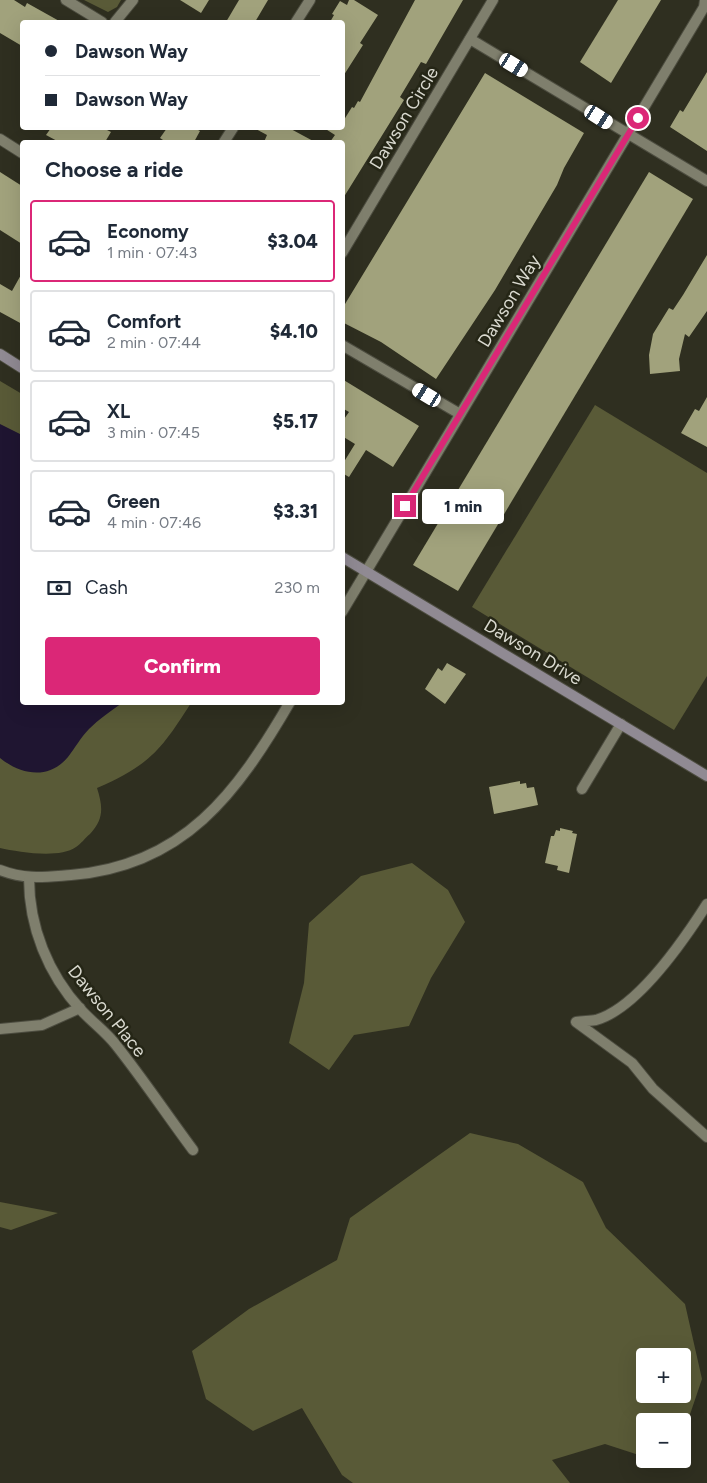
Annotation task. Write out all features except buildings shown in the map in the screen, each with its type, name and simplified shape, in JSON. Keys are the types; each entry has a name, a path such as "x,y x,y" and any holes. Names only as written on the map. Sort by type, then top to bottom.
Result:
{"street":[{"path":"66,0 99,20"},
{"path":"117,20 132,0"},
{"path":"297,20 310,0"},
{"name":"Dawson Circle","path":"345,248 493,0"},
{"name":"Dawson Way","path":"345,607 705,4"},
{"path":"470,39 707,181"},
{"path":"0,139 20,152"},
{"path":"345,347 460,414"},
{"path":"0,354 20,367"},
{"name":"Dawson Drive","path":"345,559 707,776"},
{"path":"0,870 29,878 96,873 165,849 200,822 238,784 288,705"},
{"path":"582,789 621,724"},
{"name":"Dawson Place","path":"29,878 29,900 41,946 55,972 80,1008 115,1044 193,1150"},
{"path":"707,904 660,969 626,1003 596,1020 576,1022 632,1063 653,1089 707,1137"},
{"path":"0,1029 42,1025 80,1008"}],"green space":[{"path":"84,0 121,0 117,7 108,12"},
{"path":"0,381 20,393 20,705 190,705 171,733 153,754 130,772 97,788 101,807 100,818 95,828 78,846 69,851 49,854 0,848"},
{"path":"595,405 707,473 707,676 674,730 472,607"},
{"path":"412,863 448,890 465,922 431,978 409,1026 354,1035 329,1070 289,1043 304,983 309,923 361,876"},
{"path":"470,1133 518,1144 583,1182 606,1228 685,1304 702,1379 690,1413 636,1413 636,1454 605,1444 552,1460 570,1483 353,1483 342,1475 302,1408 253,1431 206,1399 192,1351 249,1309 337,1260 350,1218"},
{"path":"0,1202 58,1213 11,1230 0,1227"}],"shaded area":[{"path":"0,424 20,434 20,705 119,705 89,729 68,757 52,769 44,772 26,771 8,764 0,758"}],"route":[{"path":"405,506 638,118"}]}
